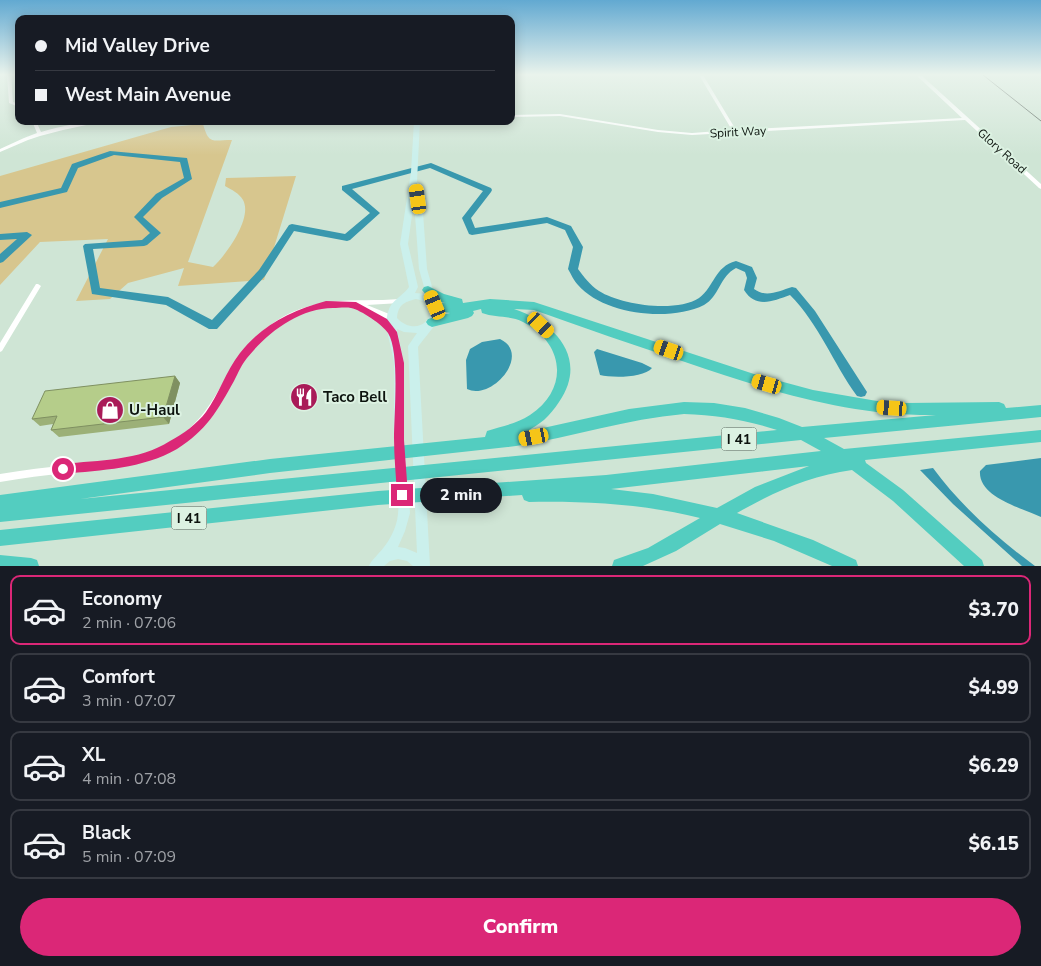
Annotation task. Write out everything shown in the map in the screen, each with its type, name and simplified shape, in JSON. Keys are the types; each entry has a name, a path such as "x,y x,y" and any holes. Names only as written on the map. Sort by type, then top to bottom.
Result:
{"highway":[{"path":"428,290 436,296 451,302 490,300 549,310 754,380 814,396 877,407 906,409 1041,406"},
{"path":"435,306 456,309 490,303 507,303"},
{"path":"430,324 483,310 517,314 541,325 551,335 560,352 564,370 559,391 553,402 546,411 532,422 504,434 436,447"},
{"path":"0,503 378,454 519,440 652,409 706,407 747,414 786,426 847,457 887,485 976,566"},
{"name":"I 41","path":"0,514 438,472 694,443 1041,411"},
{"name":"I 41","path":"0,538 378,498 606,482 795,460 924,449 1041,436"},
{"path":"620,566 650,556 676,543 747,499 783,482 834,466 893,457 924,449"},
{"path":"440,494 472,498 561,493 625,496 751,526 800,543 850,566"},
{"path":"0,563 31,566"}],"main road":[{"path":"417,125 415,172 423,269 428,290 435,306 435,317 413,346 422,566"},
{"path":"379,562 399,534 403,524 404,513 399,440 399,363 398,351 391,326 393,309 414,287 404,244 415,172"},
{"path":"403,300 420,296 431,301 435,306"},
{"path":"392,319 400,328 406,330 414,330 430,324"},
{"path":"379,562 400,553 408,554 415,558 422,566"}],"street":[{"path":"717,101 735,132"},
{"name":"Glory Road","path":"947,101 1041,187"},
{"name":"Spirit Way","path":"515,116 560,115 681,134 966,119"},
{"path":"36,125 39,134"},
{"path":"0,151 39,134 74,125"},
{"path":"0,349 38,286"},
{"path":"0,478 132,461 156,454 177,443 195,430 212,412 243,356 259,338 275,325 295,314 317,306 355,305 403,300"},
{"path":"355,305 375,310 392,319"},
{"path":"355,305 384,322 393,332"}],"shaded area":[{"path":"203,125 207,135 212,140 232,140 188,262 213,267 225,254 237,236 245,208 243,200 225,186 226,178 296,176 264,280 178,286 184,268 128,283 110,299 76,301 108,239 40,242 0,285 0,176 171,127"}],"water":[{"path":"500,339 509,346 512,355 510,365 505,374 487,388 477,391 467,389 466,360 470,349 482,342"},
{"path":"597,349 652,368 642,374 635,375 612,377 600,375 594,352"},
{"path":"1041,458 1041,517 993,495 981,480 980,471 986,465"},
{"path":"933,468 980,521 1035,566 1022,566 953,504 920,470"}],"building":[{"name":"U-Haul","path":"175,376 163,417 51,430 57,416 32,419 45,391"}],"waterway":[{"path":"0,205 64,190 75,166 113,153 184,160 188,179 159,196 138,217 156,233 144,243 88,246 96,291 168,301 213,326 262,273 292,227 347,238 376,213 345,188 431,165 488,190 466,218 472,232 547,220 568,228 578,247 573,269 582,283 611,302 648,310 667,310 685,307 704,299 722,274 736,264 749,270 752,278 749,290 753,294 765,299 792,291 812,313 843,367 861,392"},
{"path":"0,237 27,235 0,260"}],"railway":[{"path":"1016,101 1041,121"}],"place":[{"name":"Taco Bell","path":"304,397"},
{"name":"U-Haul","path":"110,410"}],"route":[{"path":"63,469 132,461 161,452 186,437 206,420 217,404 243,356 267,331 286,318 307,309 335,304 354,304 384,322 393,332 396,340 399,363 399,440 402,495"}]}
